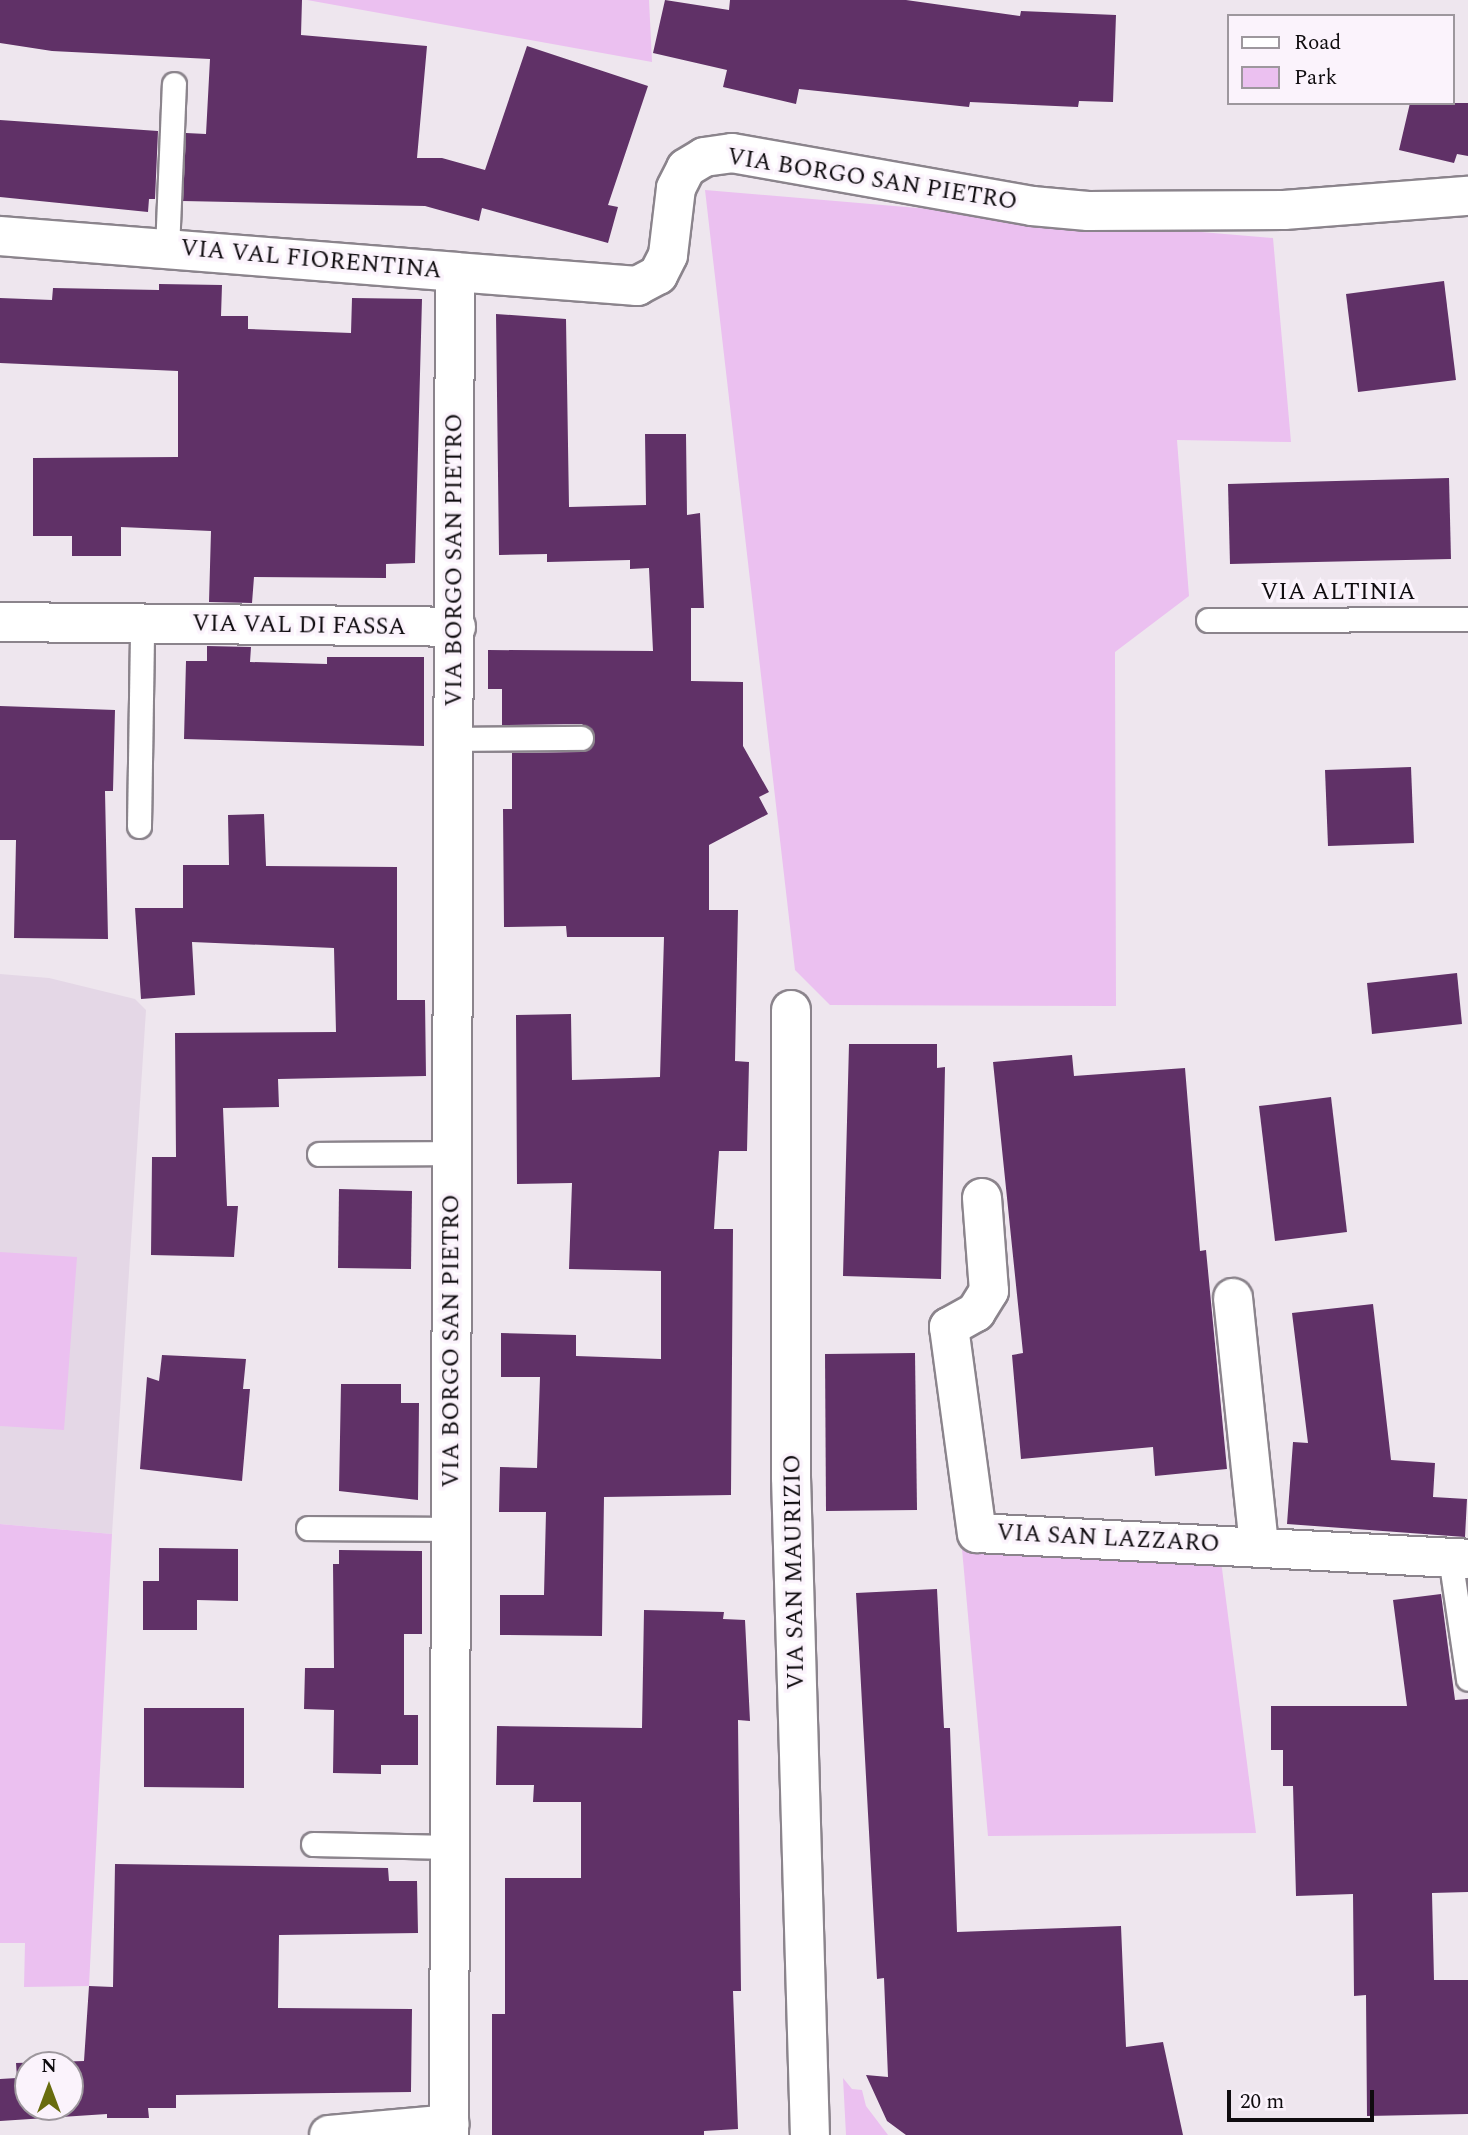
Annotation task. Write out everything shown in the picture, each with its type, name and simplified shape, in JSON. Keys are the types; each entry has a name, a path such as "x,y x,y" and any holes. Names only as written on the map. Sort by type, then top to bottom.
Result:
{"street":[{"name":"VIA BORGO SAN PIETRO","path":"449,2130 456,627 455,272 638,286 658,275 668,256 676,188 685,168 704,157 732,153 1032,206 1088,211 1284,210 1468,196"},
{"name":"VIA VAL FIORENTINA","path":"0,236 455,272"},
{"name":"VIA VAL DI FASSA","path":"0,622 456,627"},
{"name":"VIA SAN MAURIZIO","path":"791,1010 791,1477 810,2135"},
{"name":"VIA SAN LAZZARO","path":"982,1198 989,1291 976,1312 949,1327 977,1533 1459,1558"},
{"name":"VIA SAN LAZZARO","path":"1233,1298 1259,1547"},
{"path":"329,2135 449,2130"}],"lane":[{"name":"VIA VAL FIORENTINA","path":"167,249 174,84"},
{"name":"VIA ALTINIA","path":"1208,620 1468,619"},
{"path":"139,826 142,624"},
{"name":"VIA BORGO SAN PIETRO","path":"455,739 581,738"},
{"path":"319,1154 453,1153"},
{"path":"308,1528 452,1529"},
{"path":"1459,1558 1468,1679"},
{"path":"313,1844 450,1847"}],"shaded area":[{"path":"0,974 49,978 135,999 146,1010 112,1534 0,1524"}],"green space":[{"path":"307,0 649,0 652,62"},
{"path":"705,190 1273,238 1291,442 1177,440 1189,596 1115,652 1116,1006 830,1005 795,970"},
{"path":"0,1252 77,1257 64,1430 0,1426"},
{"path":"0,1524 112,1534 89,1986 24,1987 25,1943 0,1943"},
{"path":"962,1549 1221,1561 1256,1833 988,1836"},
{"path":"843,2078 852,2089 862,2090 866,2106 888,2135 846,2135"}],"building":[{"path":"0,0 302,0 301,35 427,46 417,158 442,158 485,170 527,46 648,86 608,205 618,207 608,243 482,208 479,221 425,206 183,201 186,133 206,134 210,59 52,51 0,43"},
{"path":"665,0 729,10 730,0 906,0 1020,16 1021,11 1116,15 1113,102 1079,101 1078,107 970,102 969,107 799,89 796,104 723,87 727,70 653,53"},
{"path":"1468,103 1468,156 1457,154 1454,163 1399,150 1410,105"},
{"path":"0,120 158,131 155,199 149,199 148,212 0,197"},
{"path":"1444,281 1456,380 1358,392 1346,294"},
{"path":"159,284 222,285 221,316 248,316 248,329 351,333 352,298 422,299 415,563 386,564 386,578 254,577 252,603 209,602 211,531 121,527 121,556 72,556 72,536 33,536 33,458 178,457 178,371 0,363 0,298 52,300 53,288 159,290"},
{"path":"496,314 566,319 569,507 646,505 645,434 686,434 687,515 700,513 704,608 691,608 691,681 743,682 743,746 769,792 759,797 768,814 709,845 709,910 738,910 735,1061 749,1062 747,1151 719,1151 714,1229 733,1229 731,1495 604,1497 602,1636 500,1635 500,1595 544,1595 546,1512 499,1512 500,1467 537,1468 540,1377 501,1377 501,1333 576,1335 576,1356 661,1359 661,1271 569,1269 572,1183 517,1184 516,1015 571,1014 572,1080 660,1077 664,937 567,937 566,926 504,927 503,809 512,809 512,753 582,752 593,745 595,737 582,724 502,725 502,689 488,689 488,650 653,651 649,568 630,569 630,560 547,562 547,554 499,555"},
{"path":"1449,478 1451,559 1230,564 1228,484"},
{"path":"207,646 251,647 250,662 327,664 327,657 424,657 424,746 184,739 186,661 207,661"},
{"path":"0,706 115,710 113,791 105,791 108,939 14,938 16,840 0,840"},
{"path":"1411,767 1414,843 1328,846 1325,770"},
{"path":"264,814 266,866 397,867 397,1000 425,1000 426,1076 278,1079 279,1107 223,1108 227,1206 238,1206 234,1257 151,1255 152,1157 176,1157 175,1033 336,1032 334,948 192,942 195,995 141,999 135,908 183,908 183,865 229,865 228,815"},
{"path":"1457,973 1462,1024 1372,1034 1367,983"},
{"path":"849,1044 937,1044 937,1068 945,1067 941,1279 843,1276"},
{"path":"1072,1055 1074,1076 1185,1068 1200,1251 1206,1250 1227,1469 1155,1476 1153,1447 1021,1459 1012,1355 1023,1353 993,1062"},
{"path":"1331,1097 1347,1232 1275,1241 1259,1106"},
{"path":"339,1189 412,1191 411,1269 338,1268"},
{"path":"1373,1304 1391,1460 1435,1463 1433,1497 1467,1499 1465,1537 1287,1524 1293,1442 1308,1443 1292,1313"},
{"path":"915,1353 917,1510 826,1511 825,1354"},
{"path":"162,1355 246,1359 243,1389 250,1389 242,1481 140,1469 147,1377 159,1381"},
{"path":"341,1384 401,1384 401,1403 419,1403 418,1500 339,1491"},
{"path":"159,1548 238,1549 238,1601 197,1600 197,1630 143,1630 143,1581 159,1581"},
{"path":"339,1550 422,1551 422,1634 404,1634 404,1715 418,1715 418,1765 381,1765 381,1774 333,1773 334,1710 304,1709 305,1668 334,1668 333,1564 339,1564"},
{"path":"937,1589 944,1728 950,1728 957,1932 1121,1926 1126,2047 1163,2042 1183,2135 906,2135 887,2121 866,2075 888,2077 884,1978 877,1979 856,1593"},
{"path":"1441,1594 1455,1700 1468,1699 1468,1892 1432,1893 1434,1980 1468,1980 1468,2114 1367,2116 1366,1995 1354,1996 1353,1894 1296,1896 1293,1786 1283,1786 1283,1750 1271,1750 1271,1706 1407,1706 1393,1600"},
{"path":"644,1610 724,1612 723,1619 745,1620 750,1721 738,1720 741,1991 733,1991 738,2129 704,2131 704,2135 492,2135 492,2014 505,2014 505,1878 581,1878 581,1802 533,1802 534,1785 496,1785 497,1726 642,1728"},
{"path":"144,1708 244,1708 244,1788 144,1787"},
{"path":"115,1864 388,1868 389,1881 417,1881 418,1933 279,1935 278,2008 412,2009 411,2092 176,2095 176,2108 148,2108 149,2118 107,2118 107,2114 84,2116 84,2061 89,1986 113,1987"},
{"path":"14,2078 14,2120 0,2121 0,2079"}]}
